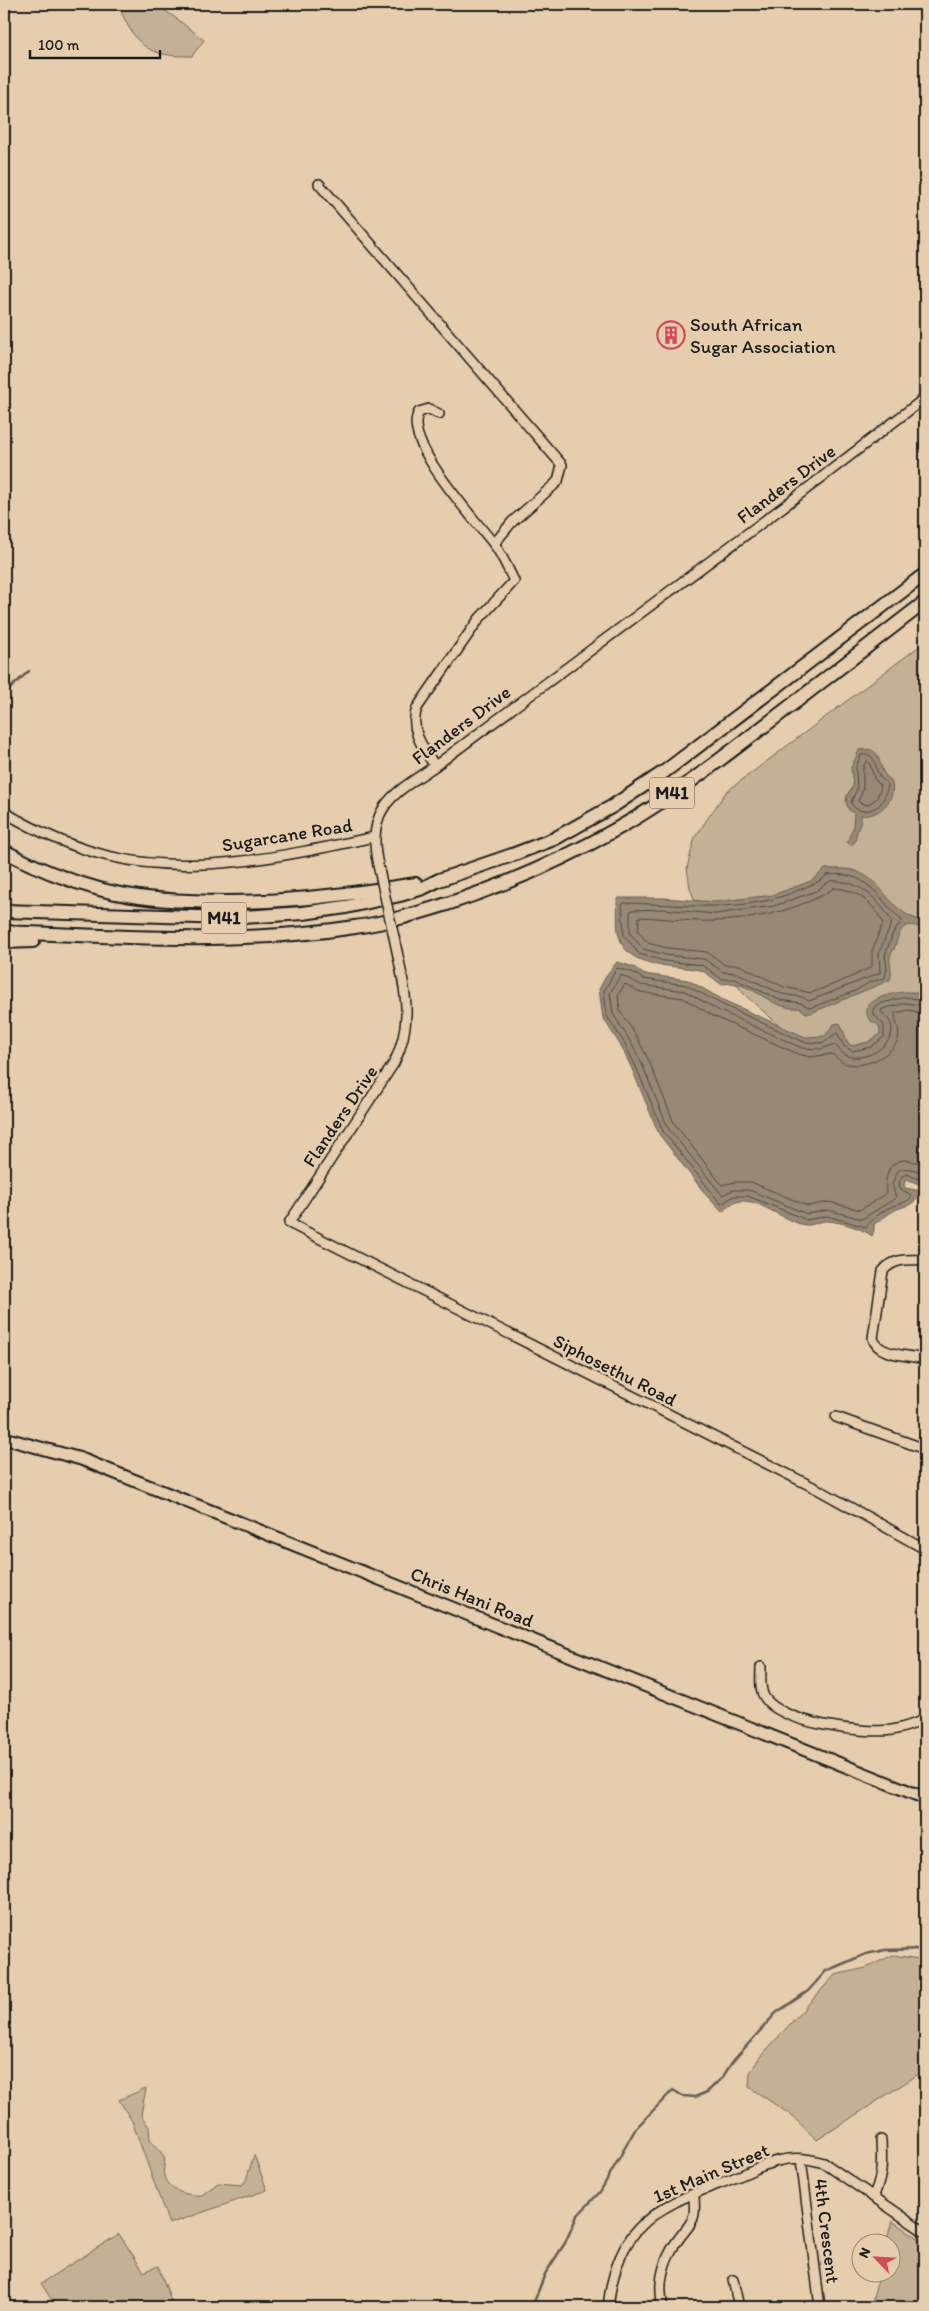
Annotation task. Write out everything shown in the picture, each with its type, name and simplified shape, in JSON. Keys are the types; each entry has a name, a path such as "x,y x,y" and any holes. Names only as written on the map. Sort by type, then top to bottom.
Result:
{"highway":[{"name":"M41","path":"4,911 228,918 303,914 400,895 423,888 438,880 554,839 613,806 664,772 925,574"},
{"name":"M41","path":"4,932 212,939 274,937 356,927 422,912 480,893 525,876 590,844 659,802 731,752 922,605"},
{"path":"4,851 35,868 100,890 170,900 254,903 298,900 438,880"},
{"path":"4,942 108,937"}],"main road":[{"name":"Chris Hani Road","path":"4,1438 81,1459 925,1798"}],"street":[{"path":"319,184 562,465 558,481 512,522 494,544"},
{"name":"Flanders Drive","path":"289,1223 394,1064 402,1048 408,1017 407,999 378,865 374,837 379,814 385,803 396,792 435,766 788,504 925,398"},
{"path":"435,766 422,748 414,725 417,708 479,619 514,580 494,544 446,486 418,437 414,425 419,412 429,409 439,414"},
{"name":"Sugarcane Road","path":"4,812 32,828 73,845 108,856 176,864 246,861 287,855 374,837"},
{"name":"Siphosethu Road","path":"289,1223 819,1490 925,1549"},
{"path":"925,1260 894,1262 884,1271 872,1338 874,1344 881,1350 925,1358"},
{"path":"836,1417 925,1449"},
{"path":"761,1667 762,1692 765,1698 775,1708 787,1714 851,1730 872,1731 893,1730 925,1719"},
{"path":"873,2197 881,2180 881,2140"},
{"name":"1st Main Street","path":"608,2307 618,2263 636,2231 649,2217 694,2194 781,2160 802,2159 824,2163 925,2232"},
{"name":"4th Crescent","path":"802,2159 820,2307"},
{"path":"663,2307 660,2284 664,2265 669,2252 692,2221 694,2194"},
{"path":"733,2280 739,2307"}],"shaded area":[{"path":"118,4 155,4 204,40 192,56 176,56 153,51 144,46 130,30"},
{"path":"925,642 925,1089 814,1056 745,995 728,975 707,934 690,888 687,868 695,837 726,792"},
{"path":"893,1955 925,1960 925,2070 817,2140 791,2115 749,2087 750,2073 759,2058 835,1975 866,1968"},
{"path":"146,2088 141,2115 149,2127 150,2140 164,2156 164,2176 170,2186 185,2194 202,2195 218,2183 242,2185 246,2180 254,2155 267,2190 169,2224 132,2121 119,2100"},
{"path":"892,2221 925,2243 925,2307 884,2307 872,2302 876,2284 902,2284 902,2234 888,2234"},
{"path":"119,2234 144,2272 158,2266 172,2303 159,2307 56,2307 41,2283"}],"water":[{"path":"866,749 875,752 885,775 890,779 892,790 891,796 884,807 873,814 861,815 855,842 851,845 847,842 853,828 854,813 849,810 846,802 847,795 853,786 851,768 859,750"},
{"path":"825,869 852,870 866,876 903,912 913,918 925,921 925,939 919,927 913,925 904,927 890,956 890,980 811,1013 806,1013 800,1008 782,1006 742,985 733,983 721,984 702,971 652,964 641,960 624,947 619,936 617,901 619,898 664,898 715,902 773,895 811,881"},
{"path":"617,962 634,967 643,974 688,980 723,1000 805,1037 825,1036 834,1024 840,1023 848,1043 852,1046 868,1042 879,1035 879,1026 871,1021 867,1014 867,1008 871,1003 886,995 895,993 913,992 925,995 925,1181 919,1184 906,1179 904,1185 905,1188 921,1191 916,1200 895,1210 874,1224 872,1236 857,1228 833,1222 825,1221 805,1225 752,1202 735,1202 722,1212 706,1195 659,1134 621,1046 603,1018 599,989"}],"waterway":[{"path":"4,694 29,671"},
{"path":"532,2307 545,2274 565,2243 577,2216 600,2192 636,2128 673,2090 683,2096 695,2097 707,2092 722,2078 733,2061 776,2013 808,1991 826,1971 866,1954 885,1950 925,1949"}],"place":[{"name":"South African Sugar Association","path":"671,335"}]}
